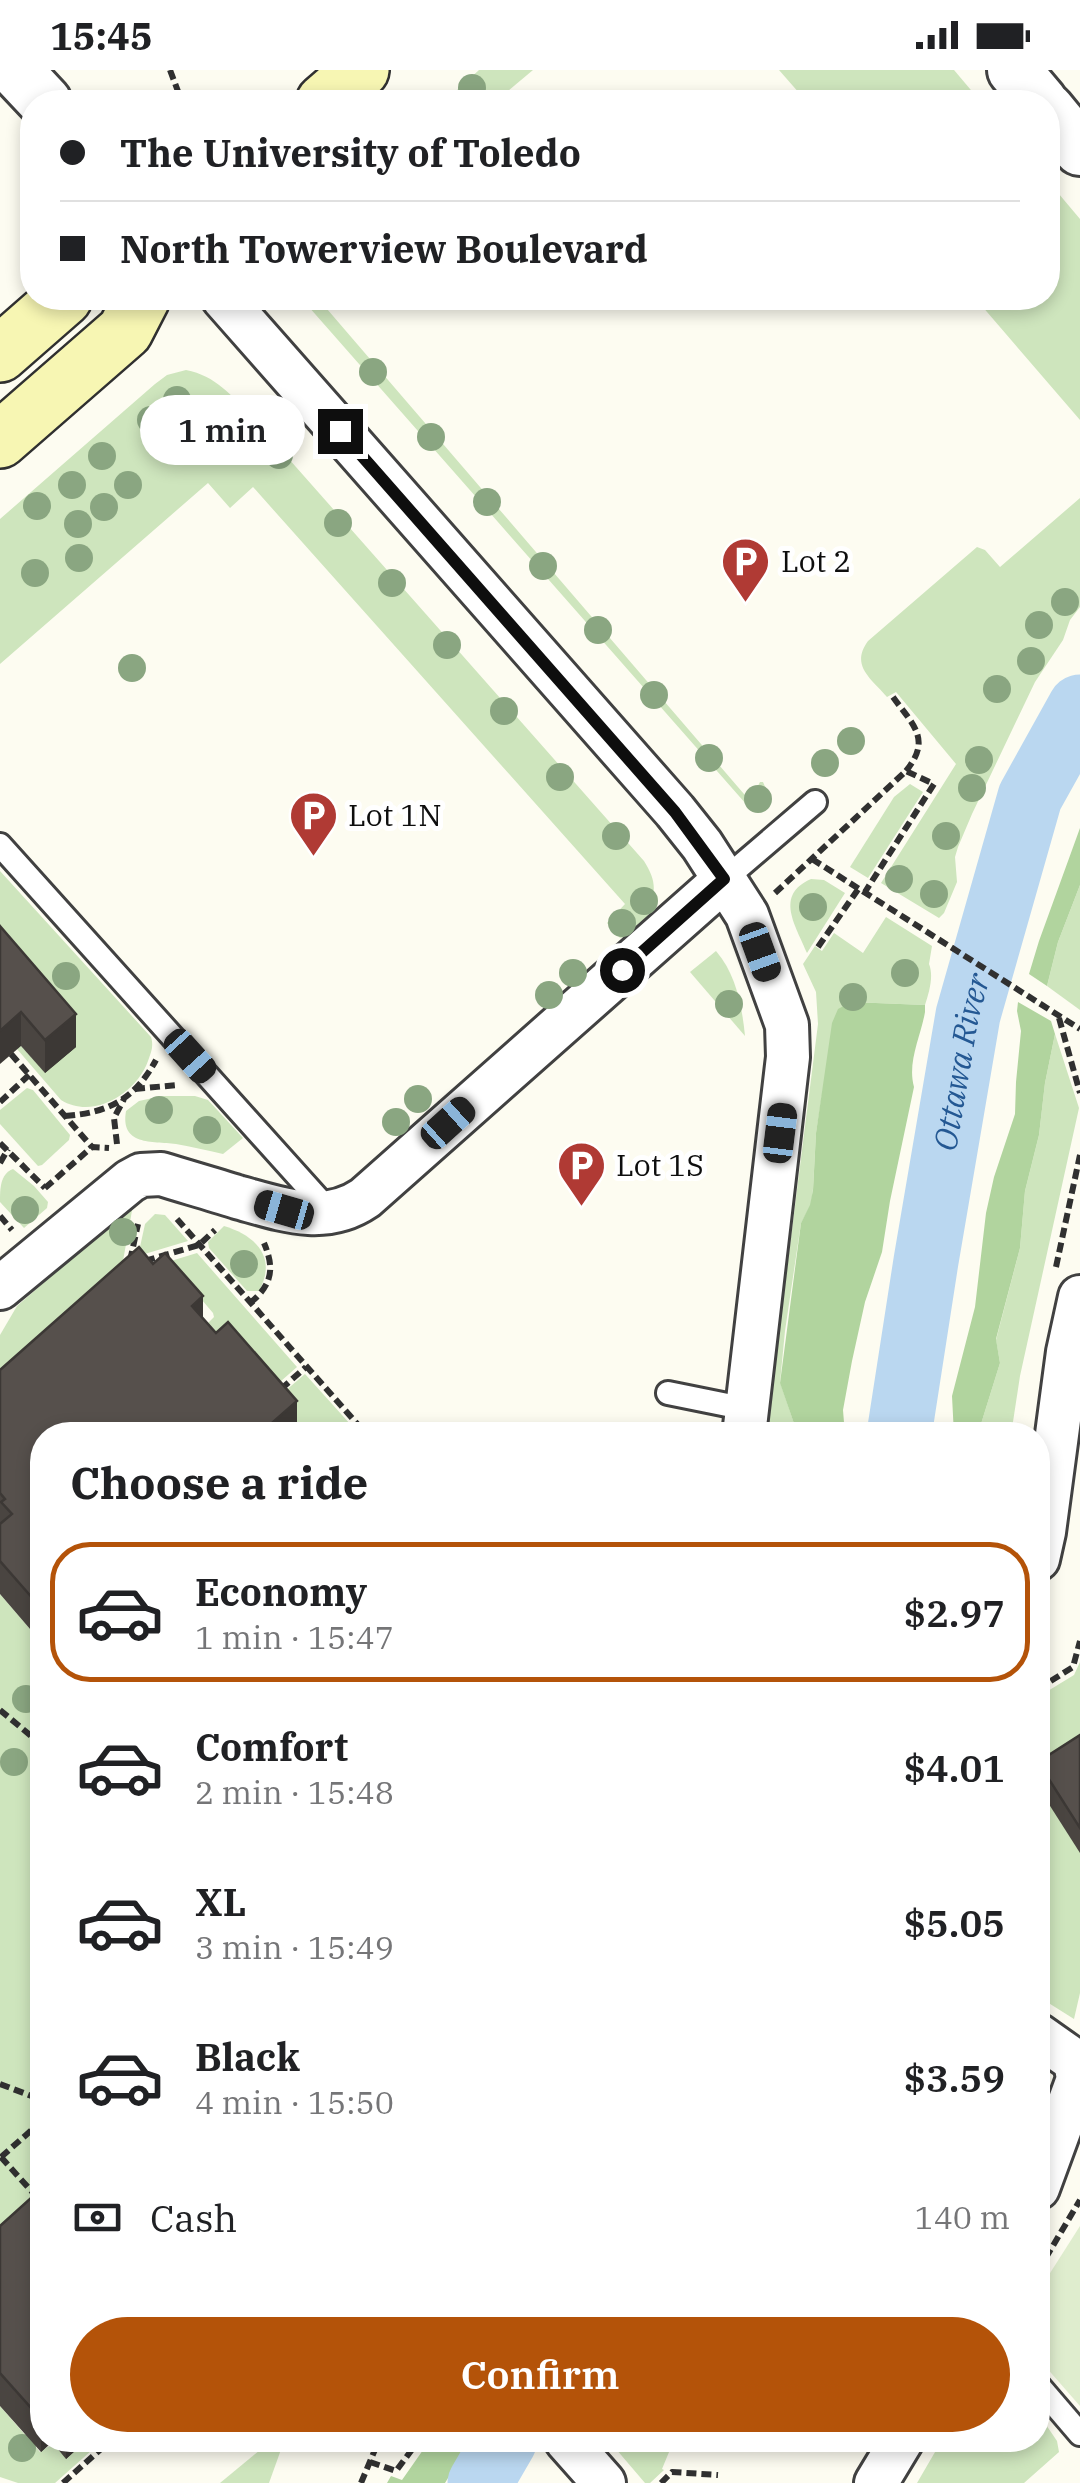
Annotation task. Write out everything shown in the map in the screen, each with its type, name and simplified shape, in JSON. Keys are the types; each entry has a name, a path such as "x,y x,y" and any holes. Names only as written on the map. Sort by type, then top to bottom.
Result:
{"main road":[{"path":"338,90 361,70"},
{"path":"0,354 50,310"},
{"path":"0,440 126,331 136,310"}],"street":[{"path":"16,70 34,90"},
{"path":"1014,70 1031,90"},
{"path":"1060,125 1080,149"},
{"path":"234,310 675,812 747,915 786,1024 788,1057 746,1422"},
{"path":"0,1288 141,1175 162,1174 296,1213 331,1213 350,1208 724,879"},
{"path":"1050,1487 1068,1352 1080,1298"},
{"path":"1050,2044 1074,2061 1078,2079 1050,2155"},
{"path":"576,2452 599,2478"},
{"path":"876,2483 895,2452"}],"lane":[{"path":"724,879 816,802"},
{"path":"0,845 331,1213"},
{"path":"668,1394 746,1422"},
{"path":"1050,2399 1080,2434"}],"path":[{"path":"775,894 906,771 917,754 920,738 893,697"},
{"path":"818,947 934,784 906,771"},
{"path":"812,859 1080,1030"},
{"path":"1059,1017 1080,1093"},
{"path":"65,1116 100,1111 124,1098 151,1068 168,1031"},
{"path":"11,1054 92,1147 45,1188"},
{"path":"0,1102 28,1075"},
{"path":"0,1092 12,1090"},
{"path":"118,1148 114,1118 124,1098"},
{"path":"0,1143 52,1196"},
{"path":"0,1163 8,1149"},
{"path":"142,1209 130,1260 133,1264 199,1245 226,1219"},
{"path":"173,1214 356,1422"},
{"path":"250,1303 263,1293 271,1274 270,1257 255,1230"},
{"path":"268,1401 306,1366"},
{"path":"1050,1682 1074,1667 1080,1641"},
{"path":"0,1710 30,1735"},
{"path":"0,2084 30,2095"},
{"path":"30,2132 1,2157 30,2190"},
{"path":"1050,2251 1080,2200"},
{"path":"63,2483 98,2452"},
{"path":"361,2483 374,2452"},
{"path":"370,2462 396,2471 410,2452"},
{"path":"661,2483 672,2472 718,2475"}],"green space":[{"path":"479,70 533,70 509,90 457,90"},
{"path":"779,70 954,70 971,90 796,90"},
{"path":"1060,195 1080,219 1080,420 985,310 1060,310"},
{"path":"312,310 328,310 750,801 763,782 769,796 764,807 756,809 746,804"},
{"path":"186,370 214,382 251,416 644,861 653,883 650,906 655,912 628,937 620,938 607,923 625,904 253,487 230,508 208,483 0,664 0,519 155,384 167,375"},
{"path":"1080,498 1080,607 1035,682 972,814 955,857 957,882 939,918 881,883 956,764 896,692 887,697 869,678 862,665 863,650 868,641 977,547 1000,567"},
{"path":"910,784 923,792 868,878 850,867 894,797"},
{"path":"1080,828 1080,885 1058,942 1047,986 1029,974"},
{"path":"0,871 151,1037 152,1049 142,1073 112,1100 86,1107 61,1100 17,1049 21,1046 46,1073 0,960"},
{"path":"811,879 824,880 845,893 807,953 794,922 791,902 793,894"},
{"path":"1080,885 1080,1010 1047,986 1058,942"},
{"path":"886,917 932,946 929,990 925,1005 851,1002 823,1089 811,1205 801,1223 785,1331 780,1382 794,1422 768,1422 818,1024 816,992 803,964 815,946 822,951 834,933 863,953"},
{"path":"716,951 737,991 745,1036 690,972"},
{"path":"851,1002 925,1005 913,1059 914,1087 882,1252 865,1302 843,1410 844,1422 794,1422 780,1383 801,1223 813,1190 816,1133 832,1023 838,1009"},
{"path":"1018,1002 1051,1021 1055,1034 1039,1135 1025,1191 1020,1248 996,1339 1000,1363 982,1422 953,1422 952,1396 975,1307 986,1213 1015,1114 1021,1031"},
{"path":"1055,1034 1079,1108 1013,1422 982,1422 1000,1363 996,1340 1020,1248 1025,1191 1039,1135"},
{"path":"27,1088 33,1090 70,1135 38,1166 0,1124 0,1110"},
{"path":"162,1096 208,1100 243,1138 223,1154 133,1136 125,1122 126,1111 139,1101"},
{"path":"13,1169 48,1202 47,1208 24,1228 0,1202 3,1178"},
{"path":"133,1205 123,1261 0,1370 0,1335 17,1306"},
{"path":"155,1214 165,1215 188,1241 138,1256 145,1224"},
{"path":"224,1226 246,1236 261,1250 266,1268 259,1291 247,1291 209,1248 208,1242"},
{"path":"197,1253 297,1367 264,1396 203,1328 214,1317 196,1293 148,1268"},
{"path":"305,1374 348,1422 286,1422 270,1404"},
{"path":"0,1594 30,1629 30,2233 0,2259"},
{"path":"1080,1662 1080,1993 1074,2019 1050,2004 1050,1690 1074,1675"},
{"path":"1080,2226 1080,2406 1050,2372 1050,2273"},
{"path":"0,2406 30,2440 30,2452 90,2452 55,2483 18,2483 0,2477"},
{"path":"1050,2431 1057,2441 1059,2452 1024,2483 917,2483 935,2452 1050,2452"},
{"path":"257,2452 280,2452 269,2483 220,2483"},
{"path":"422,2452 464,2452 445,2483 387,2483 391,2476 402,2480"},
{"path":"619,2452 669,2452 664,2470 645,2483"}],"building":[{"path":"0,926 76,1014 45,1040 21,1012 0,1031"},
{"path":"139,1247 153,1264 165,1253 203,1296 192,1306 216,1333 228,1322 297,1401 273,1422 30,1422 30,1595 0,1561 0,1524 12,1514 1,1502 5,1499 0,1493 0,1370"},
{"path":"1080,1735 1080,1828 1050,1781 1050,1754"},
{"path":"30,2199 30,2407 0,2373 0,2226"}],"waterway":[{"name":"Ottawa River","path":"901,1422 968,1015 1030,797 1080,707"},
{"name":"Ottawa River","path":"480,2483 498,2452"}],"place":[{"name":"Lot 2","path":"746,604"},
{"name":"Lot 1N","path":"313,858"},
{"name":"Lot 1S","path":"581,1208"}],"route":[{"path":"340,431 675,812 724,879 622,970"}]}
